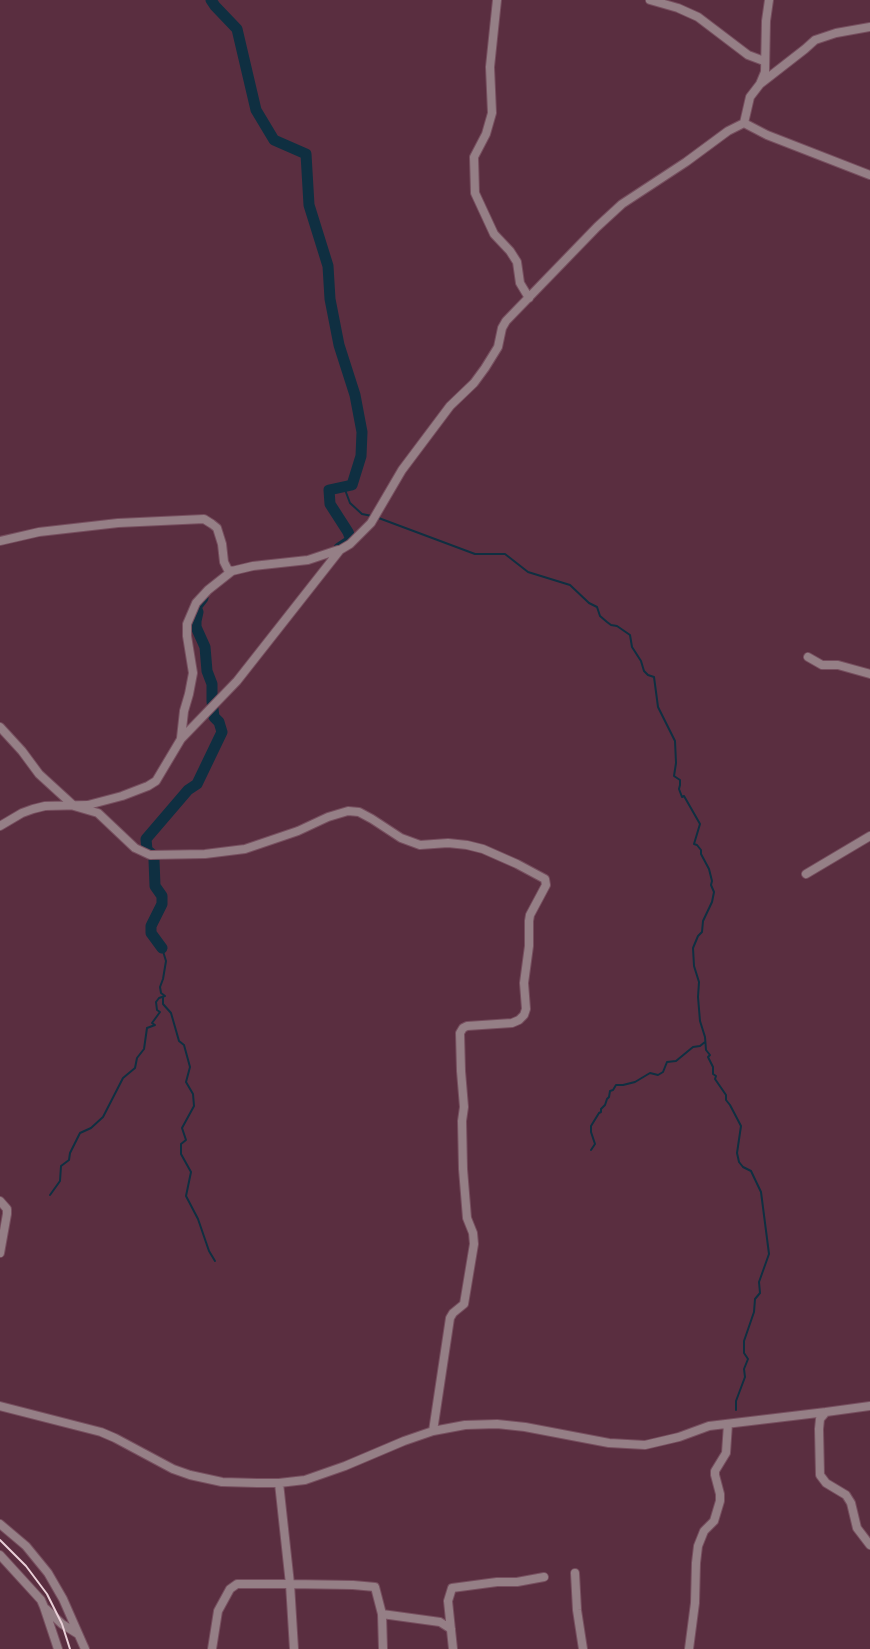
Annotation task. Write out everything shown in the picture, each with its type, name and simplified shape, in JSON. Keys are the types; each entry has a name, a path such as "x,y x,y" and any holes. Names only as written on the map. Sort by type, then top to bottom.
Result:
{"street":[{"path":"497,0 490,67 492,113 486,134 474,157 475,193 494,234 510,251 517,262 520,283 529,298"},
{"path":"650,0 678,8 698,17 748,55 764,61"},
{"path":"744,123 750,97 760,84 765,72 766,21 769,0"},
{"path":"760,84 815,40 836,33 870,28"},
{"path":"181,739 184,710 190,694 194,673 187,636 187,624 196,602 208,590 232,572 253,566 308,560 340,550 361,535 371,523 402,470 450,406 474,383 485,368 498,347 502,328 506,321 592,232 622,204 686,162 728,130 744,123"},
{"path":"744,123 767,135 870,175"},
{"path":"0,540 39,532 118,523 204,520 217,528 222,544 224,562 228,570 232,572"},
{"path":"0,826 33,809 45,806 88,805 148,786 156,781 181,739 237,681 340,550"},
{"path":"808,657 822,665 838,665 870,674"},
{"path":"0,727 22,751 39,774 74,806 98,813 135,848 150,856 205,854 245,849 287,835 338,813 348,811 359,812 401,838 420,844 448,843 483,849 545,879 546,885 530,915 529,921 529,946 524,983 526,1009 524,1015 512,1023 467,1026 460,1033 460,1071 464,1107 462,1121 462,1169 467,1218 473,1234 474,1244 464,1304 450,1318 433,1431"},
{"path":"806,874 870,836"},
{"path":"0,1201 7,1209 7,1214 0,1253"},
{"path":"0,1406 101,1432 173,1469 190,1475 222,1482 279,1483 296,1482 322,1475 404,1441 433,1431 465,1425 498,1424 525,1426 609,1442 645,1445 679,1438 709,1426 870,1406"},
{"path":"826,1412 819,1423 820,1476 826,1483 846,1495 851,1503 857,1528 870,1545"},
{"path":"689,1649 698,1546 704,1531 711,1525 716,1516 720,1494 715,1471 726,1453 728,1424"},
{"path":"279,1483 290,1584 294,1649"},
{"path":"0,1524 26,1546 48,1573 63,1599 85,1649"},
{"path":"0,1555 34,1592 54,1618 78,1634"},
{"path":"575,1573 576,1610 583,1649"},
{"path":"453,1649 448,1601 452,1588 497,1582 517,1582 544,1577"},
{"path":"212,1649 218,1611 230,1589 236,1584 353,1585 375,1587 382,1614 382,1649"},
{"path":"44,1607 58,1649"},
{"path":"382,1614 440,1622 451,1629"}],"waterway":[{"path":"211,0 237,29 256,110 274,140 306,154 309,205 328,266 330,299 339,345 355,395 362,432 361,456 352,485 329,490 330,504 351,540 339,548"},
{"path":"344,487 350,503 362,514 372,516"},
{"path":"376,517 475,554 505,554 528,572 570,585 589,603 597,607 600,616 607,622 630,635 632,647 641,661 644,671 654,677 658,707 675,741 676,763 674,776 680,780 679,789 682,797 684,796 700,824 694,844 701,850 701,854 709,869 714,892 712,902 703,921 702,932 698,936 693,948 694,966 699,982 700,1021 705,1037 706,1050 710,1055 708,1057 713,1067 713,1074 716,1076 715,1079 726,1095 726,1100 741,1126 737,1153 739,1162 743,1167 751,1171 761,1192 769,1254 759,1282 760,1293 755,1299 754,1312 744,1341 744,1353 748,1359 744,1369 745,1377 736,1401 736,1410"},
{"path":"162,948 151,933 151,926 162,904 162,896 155,886 154,860 153,855 147,850 146,839 188,790 197,784 222,732 219,722 214,717 212,684 207,671 205,647 196,627 198,612 196,607 203,598"},
{"path":"50,1195 60,1181 61,1166 69,1160 70,1153 80,1133 91,1128 103,1117 123,1078 135,1068 137,1058 144,1049 147,1028 155,1025 152,1023 160,1012 157,1010 156,1002 159,998 165,996 161,993 160,987 166,961 162,948"},
{"path":"163,998 163,1004 171,1013 179,1041 184,1045 190,1067 186,1082 193,1094 194,1106 182,1128 186,1140 181,1144 181,1154 191,1172 186,1196 198,1219 209,1251 215,1261"},
{"path":"591,1150 595,1144 591,1126 605,1105 610,1091 616,1085 635,1082 650,1073 658,1075 663,1072 667,1062 676,1061 693,1047 700,1046 705,1042"}],"railway":[{"path":"0,1540 26,1566 47,1594 62,1624 70,1649"}]}
